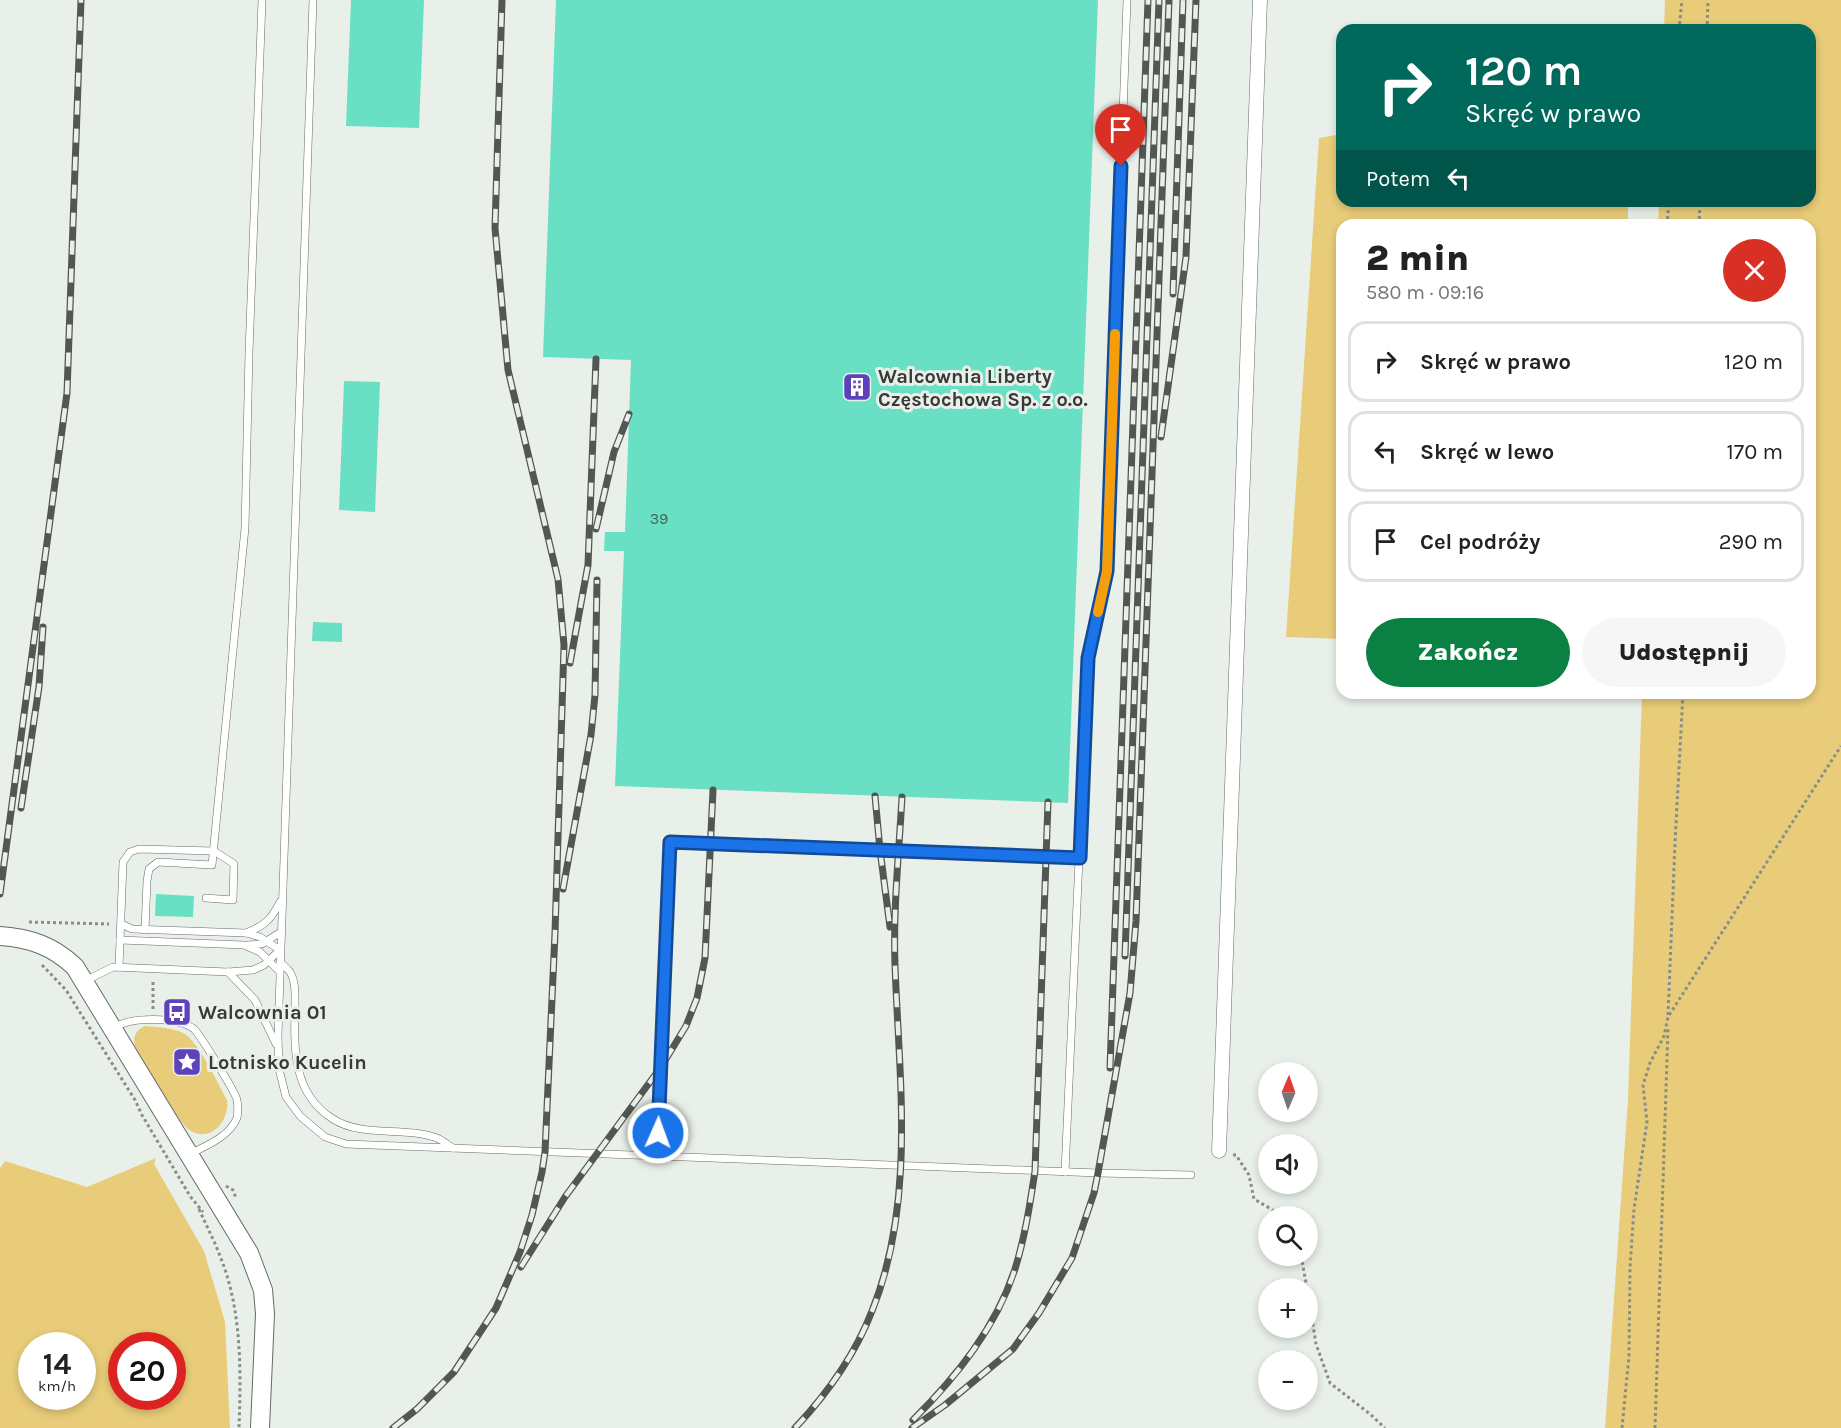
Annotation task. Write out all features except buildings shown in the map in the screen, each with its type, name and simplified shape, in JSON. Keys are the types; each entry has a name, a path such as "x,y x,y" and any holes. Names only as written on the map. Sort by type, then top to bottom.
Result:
{"street":[{"path":"1219,1151 1260,0"},
{"path":"0,936 18,937 40,943 52,948 75,967 249,1253 263,1290 265,1314 260,1428"}],"lane":[{"path":"145,930 149,869 158,862 212,865 214,851 245,528 262,0"},
{"path":"313,0 278,1049 279,1069 286,1096 300,1116 325,1137 346,1144 1191,1175"},
{"path":"1065,1172 1088,658 1107,571 1127,0"},
{"path":"657,1155 670,842 1080,858"},
{"path":"119,967 123,862 130,852 139,849 214,851 234,864 233,900 206,898"},
{"path":"246,933 262,927 282,899"},
{"path":"121,924 132,929 145,930 246,933 267,940 280,950"},
{"path":"120,940 244,945 262,944 281,932"},
{"path":"244,945 260,952 279,971"},
{"path":"85,981 113,967 228,972 253,970 280,950"},
{"path":"280,962 290,973 295,988 294,1041 297,1069 305,1090 315,1105 334,1120 351,1127 423,1135 438,1139 454,1149"},
{"path":"228,972 255,1000 274,1036 278,1049"},
{"path":"114,1028 123,1022 141,1019 180,1024 194,1029 218,1065 237,1100 237,1117 225,1134 190,1154"}],"path":[{"path":"1680,24 1683,0"},
{"path":"1707,24 1708,0"},
{"path":"1655,1428 1668,1017 1683,699"},
{"path":"1622,1428 1629,1356 1630,1268 1634,1209 1647,1122 1644,1085 1650,1064 1664,1036 1668,1017 1841,746"},
{"path":"23,922 121,924"},
{"path":"38,962 66,990 196,1202 220,1257 229,1287 239,1337 241,1383 239,1428"},
{"path":"154,969 152,1008 156,1010"},
{"path":"1219,1151 1236,1155 1249,1175 1254,1199 1266,1206"},
{"path":"1315,1338 1330,1383 1384,1428"}],"shaded area":[{"path":"1665,0 1841,0 1841,1428 1605,1428 1628,1099 1642,699 1816,699 1816,219 1658,219 1659,207 1816,207 1816,24 1664,24"},
{"path":"1336,135 1336,207 1628,207 1628,219 1336,219 1336,639 1286,637 1319,138"},
{"path":"145,1026 183,1033 195,1044 227,1100 225,1115 218,1128 212,1132 198,1134 185,1126 178,1117 135,1046 136,1034"},
{"path":"156,1158 154,1164 204,1251 225,1322 230,1428 0,1428 0,1168 5,1161 87,1187"}],"railway":[{"path":"0,894 67,393 81,0"},
{"path":"393,1428 417,1409 454,1372 496,1308 520,1252 532,1215 545,1152 564,645 558,579 508,370 495,228 502,0"},
{"path":"1110,1068 1148,0"},
{"path":"1125,956 1159,0"},
{"path":"912,1428 945,1405 1013,1349 1039,1313 1072,1258 1094,1193 1098,1173 1130,993 1136,921 1169,0"},
{"path":"1173,294 1183,0"},
{"path":"1161,437 1186,257 1196,0"},
{"path":"570,663 588,565 596,359"},
{"path":"596,529 614,452 629,414"},
{"path":"563,889 591,735 595,695 597,580"},
{"path":"21,808 39,687 43,627"},
{"path":"521,1267 565,1197 661,1067 686,1026 697,998 705,958 713,790"},
{"path":"875,796 890,927"},
{"path":"795,1428 829,1388 849,1358 865,1327 886,1270 895,1227 902,1140 895,965 902,797"},
{"path":"913,1420 959,1369 986,1331 1007,1291 1024,1233 1035,1171 1048,802"}],"slow traffic":[{"path":"1098,612 1107,571 1115,334"}],"place":[{"name":"Walcownia Liberty Częstochowa Sp. z o.o.","path":"857,387"},
{"name":"Walcownia 01","path":"177,1012"},
{"name":"Lotnisko Kucelin","path":"187,1062"}],"route":[{"path":"658,1133 670,842 1080,858 1088,658 1107,571 1121,166"}]}
